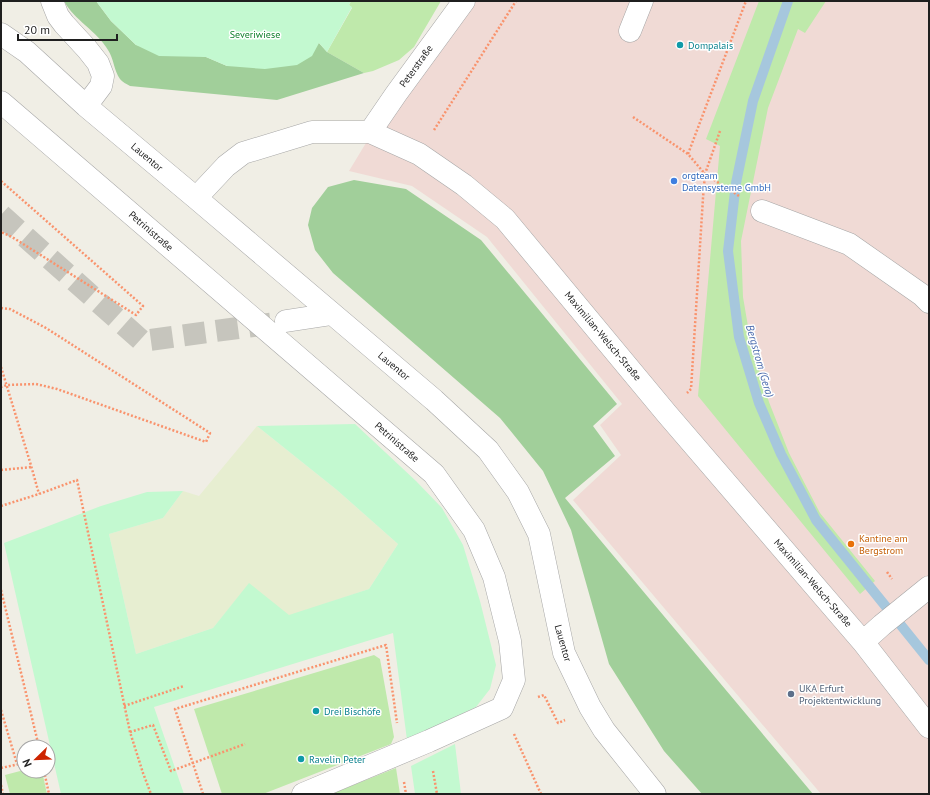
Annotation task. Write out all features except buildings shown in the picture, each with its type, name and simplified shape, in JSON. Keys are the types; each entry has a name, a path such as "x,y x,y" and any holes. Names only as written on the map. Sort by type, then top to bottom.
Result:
{"street":[{"path":"52,1 58,16 98,63 103,76 100,86 86,106"},
{"name":"Peterstraße","path":"370,132 464,1"},
{"path":"630,31 642,1"},
{"name":"Lauentor","path":"1,34 27,52 86,106 434,400 488,450 518,492 538,534 564,653 590,708 604,730 655,794"},
{"name":"Petrinistraße","path":"1,102 434,474 474,530 494,577 510,641 514,680 502,708"},
{"name":"Maximilian-Welsch-Straße","path":"196,198 226,166 243,153 312,132 370,132 419,154 464,185 505,220 667,414 863,642 929,727"},
{"path":"762,211 850,244 922,295 929,302"},
{"path":"286,321 332,314"},
{"path":"863,642 929,587"},
{"path":"303,794 429,741 502,708"}],"path":[{"path":"419,154 516,1"},
{"path":"688,154 746,1"},
{"path":"633,117 688,154 705,174 762,211"},
{"path":"691,388 705,174 720,131"},
{"path":"1,181 143,306 136,315 12,237 1,232"},
{"path":"1,308 10,309 46,328 210,432 206,442 57,389 36,384 7,385 1,387"},
{"path":"1,367 39,494"},
{"path":"1,470 32,467"},
{"path":"1,506 77,480 130,732 151,794"},
{"path":"1,590 37,739"},
{"path":"203,794 175,709 386,645 395,714"},
{"path":"124,706 184,686"},
{"path":"537,698 544,695 558,723 566,720"},
{"path":"502,708 541,794"},
{"path":"1,710 16,761"},
{"path":"130,732 153,725 171,770 245,744"},
{"path":"1,768 16,764"},
{"path":"404,778 406,794"},
{"path":"46,779 49,794"},
{"path":"1,785 3,794"}],"shaded area":[{"path":"452,1 929,1 929,794 821,794 573,500 621,455 600,425 622,404 487,237 412,186 349,171"}],"green space":[{"path":"64,1 96,1 111,21 136,45 206,57 227,66 319,43 327,52 364,73 277,100 130,86 122,81 118,76 110,54 103,43 68,8"},
{"name":"Severiwiese","path":"96,1 351,1 349,5 352,7 327,52 319,43 312,56 297,65 265,69 227,66 206,57 159,56 136,45 111,21"},
{"path":"351,1 441,1 414,47 399,60 373,71 364,73 327,52 352,8 349,5"},
{"path":"759,1 826,1 805,33 798,29 768,108 741,241 743,297 751,344 769,402 789,453 820,513 875,581 860,594 698,396 720,146 706,139"},
{"path":"354,180 406,189 481,240 617,404 593,426 615,456 565,498 813,794 702,794 664,751 609,664 571,530 543,471 500,418 333,273 315,250 308,225 312,208 328,187"},
{"path":"355,424 416,481 442,508 463,545 480,601 496,665 490,689 476,707 407,740 393,633 154,707 184,794 61,794 56,772 56,739 49,739 4,543 101,506 147,492 183,491 163,518 109,534 136,654 213,628 249,583 289,615 369,589 398,544 337,490 257,426"},
{"path":"257,426 337,490 398,544 369,589 289,616 249,584 213,628 136,654 109,534 163,518 183,491 199,496"},
{"path":"374,655 380,659 394,737 391,744 263,794 222,794 194,709"},
{"path":"455,744 461,794 415,794 411,766"},
{"path":"396,768 400,794 331,794"},
{"path":"16,772 16,779 44,779 47,794 10,794 5,775"}],"waterway":[{"name":"Bergstrom (Gera)","path":"788,1 753,101 736,183 728,251 739,337 759,403 781,454 816,520 929,660"}],"tunnel":[{"path":"1,215 142,341 275,323"}],"place":[{"name":"Dompalais","path":"680,45"},
{"name":"orgteam Datensysteme GmbH","path":"674,181"},
{"name":"Kantine am Bergstrom","path":"851,544"},
{"name":"UKA Erfurt Projektentwicklung","path":"791,694"},
{"name":"Drei Bischöfe","path":"316,711"},
{"name":"Ravelin Peter","path":"301,759"}]}
